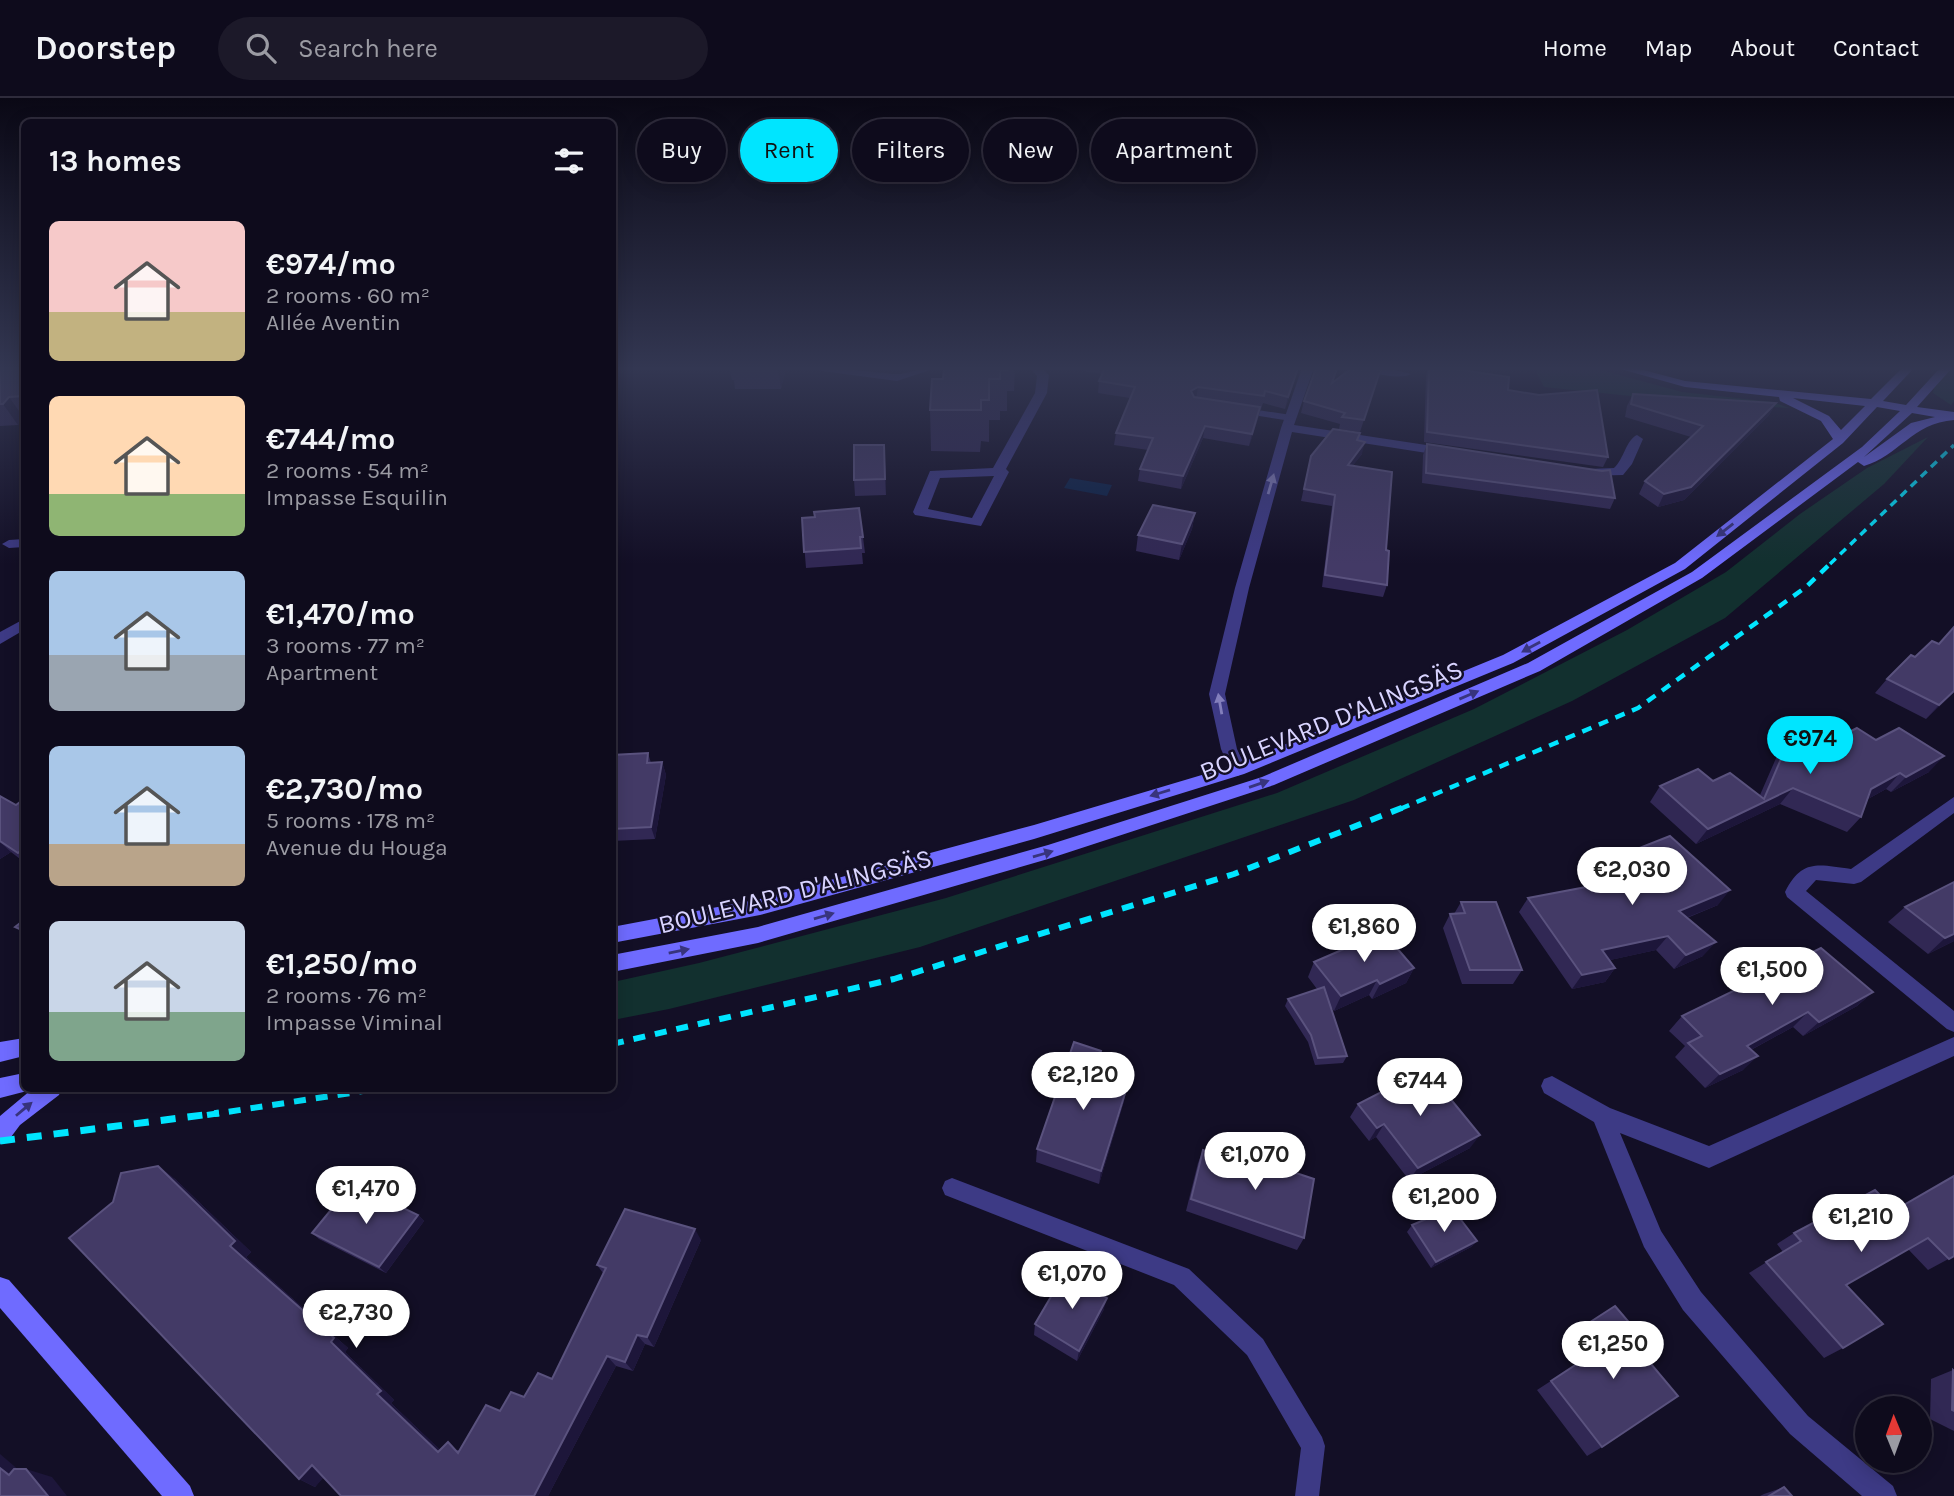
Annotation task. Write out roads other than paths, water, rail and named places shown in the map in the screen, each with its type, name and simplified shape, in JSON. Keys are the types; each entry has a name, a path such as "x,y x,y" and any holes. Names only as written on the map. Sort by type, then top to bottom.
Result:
{"main road":[{"path":"1838,433 1839,440"},
{"name":"BOULEVARD D'ALINGSÄS","path":"616,934 773,903 1034,832 1238,770 1508,659 1680,566 1845,433"},
{"name":"BOULEVARD D'ALINGSÄS","path":"616,963 758,934 1048,852 1268,781 1534,667 1697,575 1866,450 1883,433"},
{"path":"1829,477 1874,457 1905,433"},
{"path":"0,1052 21,1048"},
{"path":"0,1088 21,1084"},
{"path":"0,1133 12,1118 46,1092"},
{"path":"0,1289 180,1496"}],"street":[{"path":"998,471 1019,433"},
{"path":"1238,770 1228,749 1217,694 1241,589 1286,433"},
{"path":"1346,433 1462,454"},
{"path":"1570,471 1597,475 1618,472 1626,464 1637,439"},
{"path":"998,471 1003,472 976,523 920,512 935,474 998,471"},
{"path":"9,544 21,543"},
{"path":"0,639 21,626"},
{"path":"1954,804 1854,877 1812,872 1794,892 1954,1023"},
{"path":"1552,1086 1602,1115 1709,1157 1954,1046"},
{"path":"1602,1115 1652,1240 1692,1301 1799,1425 1883,1496"}],"lane":[{"path":"953,1188 1181,1277 1255,1346 1313,1446 1307,1496"}],"water":[{"path":"1070,478 1112,485 1107,496 1064,488"}],"railway":[{"path":"1830,564 1954,445"},
{"path":"1400,809 1638,708 1806,587 1831,563"},
{"path":"616,1043 894,979 1234,874 1404,807"},
{"path":"207,1115 357,1092"},
{"path":"0,1141 219,1113"}]}
